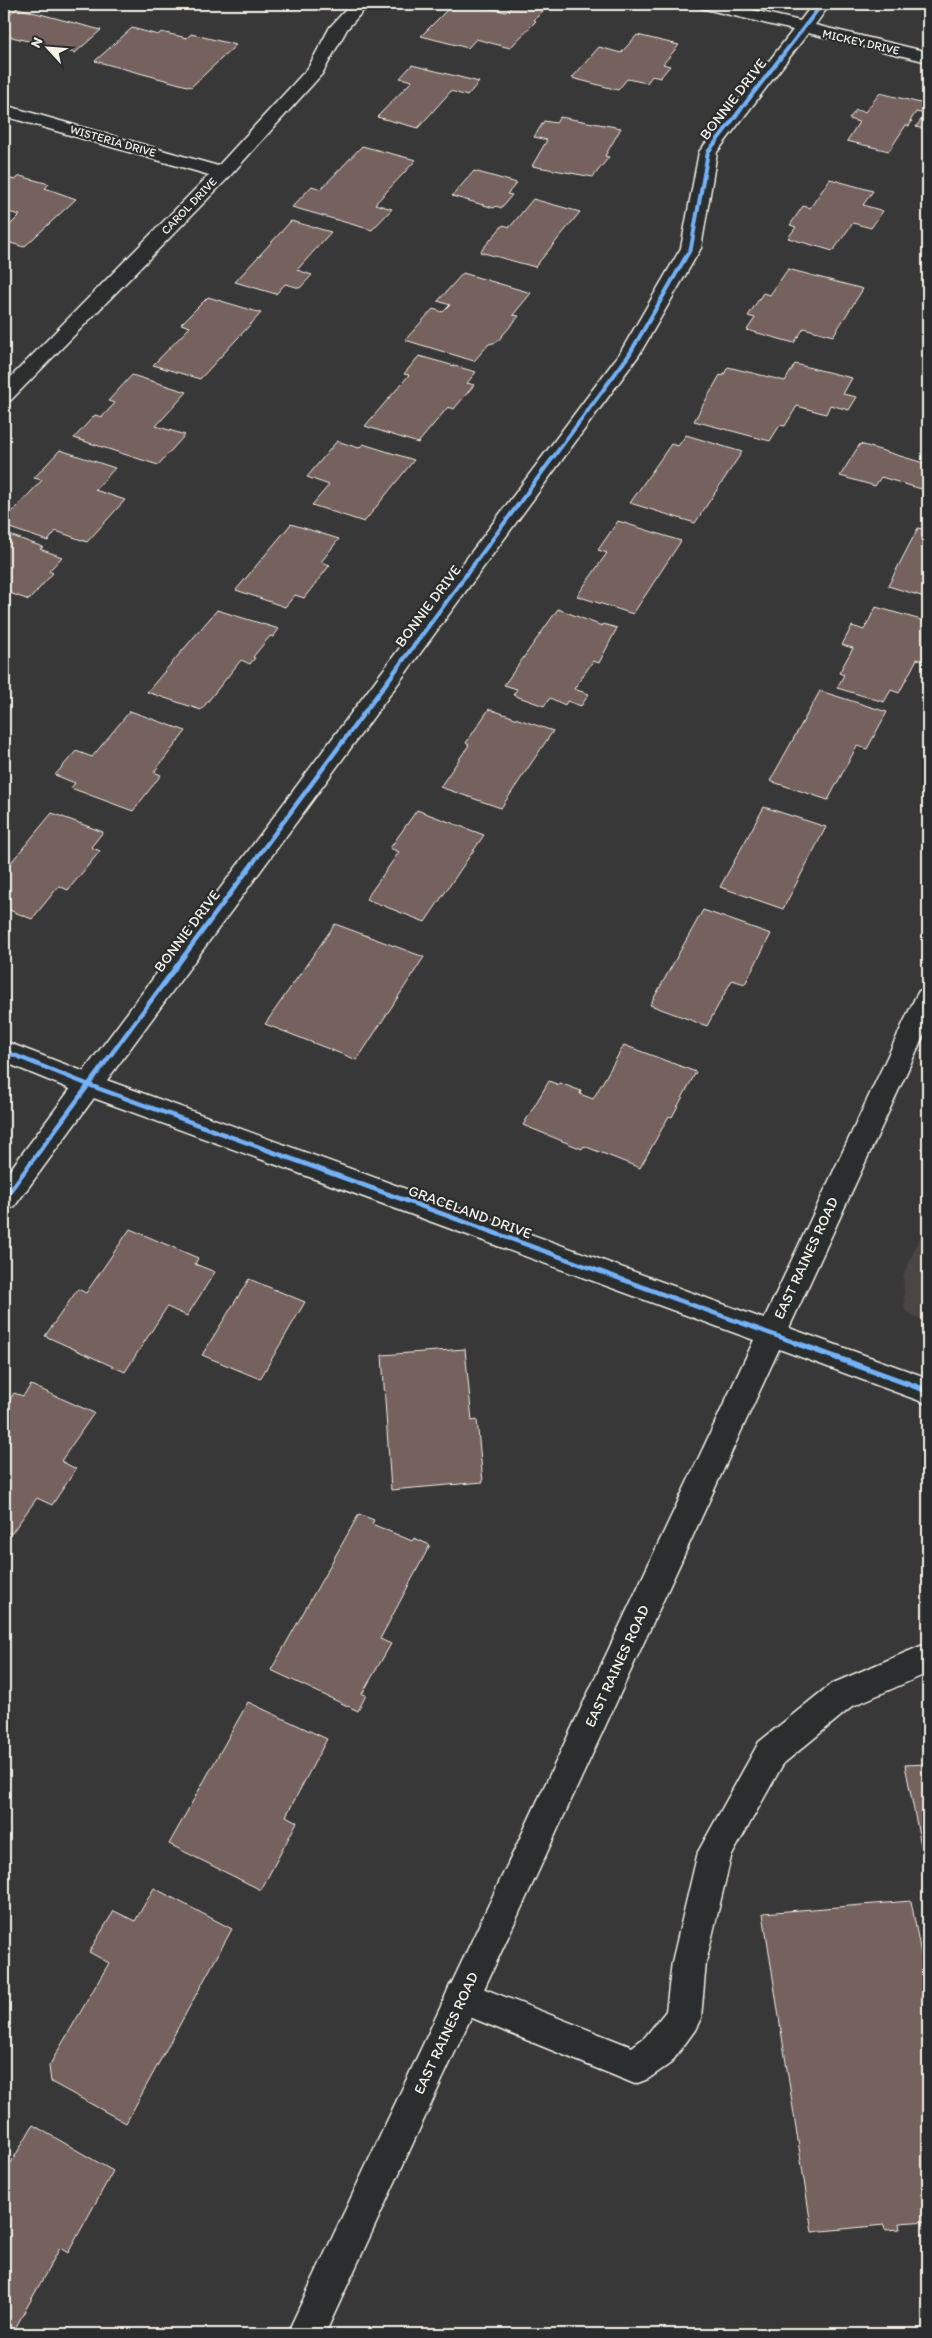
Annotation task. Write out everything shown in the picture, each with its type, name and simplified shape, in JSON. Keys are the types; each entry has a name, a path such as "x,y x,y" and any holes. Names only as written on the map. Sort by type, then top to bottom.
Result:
{"street":[{"name":"CAROL DRIVE","path":"4,396 222,173 316,70 340,27 360,4"},
{"name":"MICKEY DRIVE","path":"707,4 928,58"},
{"name":"BONNIE DRIVE","path":"4,1199 630,355 691,248 708,152 822,4"},
{"name":"WISTERIA DRIVE","path":"4,110 222,173"},
{"name":"EAST RAINES ROAD","path":"306,2334 928,998"},
{"name":"GRACELAND DRIVE","path":"4,1051 88,1085 928,1391"},
{"path":"462,1997 634,2066 658,2050 683,2018 689,1962 715,1852 771,1753 842,1695 928,1658"}],"shaded area":[{"path":"928,1218 928,1323 905,1311 903,1277"}],"building":[{"path":"453,4 472,4 506,12 514,4 550,4 510,48 476,39 468,48 421,36"},
{"path":"17,8 101,30 75,53 4,35 4,19"},
{"path":"132,28 158,35 161,32 187,38 191,34 236,45 191,87 95,61"},
{"path":"637,35 679,45 663,64 670,66 660,78 652,76 647,83 627,79 618,90 572,78 599,47 621,53"},
{"path":"412,65 479,82 467,96 451,91 418,128 377,117 412,81 400,78"},
{"path":"880,93 928,105 928,130 916,127 925,114 916,112 909,126 906,125 889,151 847,141 859,122 849,119 856,110 865,112"},
{"path":"560,117 621,128 605,156 609,157 593,177 532,166 547,140 534,137 544,121 556,123"},
{"path":"362,146 416,160 375,204 392,209 372,230 292,207 312,186 321,189"},
{"path":"474,171 517,183 507,194 512,195 501,208 496,206 494,208 452,196"},
{"path":"20,176 49,184 45,188 76,199 24,247 4,241 4,231 20,215 4,211 4,177 15,180"},
{"path":"830,179 873,191 863,205 883,211 871,228 853,223 833,251 788,238 796,227 790,225 803,206 810,208"},
{"path":"533,199 580,212 535,267 480,252 503,225 510,227"},
{"path":"291,221 331,232 297,270 312,275 300,288 285,284 276,294 235,282"},
{"path":"788,269 863,289 833,336 804,328 794,343 747,330 755,318 748,316 763,293 770,295"},
{"path":"463,273 531,293 513,315 519,316 497,342 489,344 474,361 405,340 433,309 443,312 450,305 438,301"},
{"path":"208,297 261,313 200,379 153,365 190,327 181,324"},
{"path":"419,356 476,372 467,383 474,385 454,409 448,407 418,443 365,426 409,375 404,374"},
{"path":"795,364 852,378 843,394 857,397 849,410 830,405 826,414 797,406 785,426 780,425 770,441 694,421 720,375 723,376 728,367 785,381"},
{"path":"132,375 187,392 156,426 185,435 158,465 74,438 95,415 102,417 115,403 108,401"},
{"path":"686,435 742,452 695,523 630,503 671,444 678,446"},
{"path":"337,441 359,448 363,444 414,460 364,522 312,505 329,485 307,477"},
{"path":"860,444 927,464 928,462 928,491 881,477 875,486 840,476"},
{"path":"60,450 115,468 95,490 125,500 87,542 56,531 48,541 4,526 4,521 42,480 34,478"},
{"path":"618,521 681,541 633,614 577,596 607,553 598,550"},
{"path":"291,524 339,539 321,562 330,565 304,598 295,595 285,607 236,590"},
{"path":"928,527 928,598 888,586 918,528 926,530"},
{"path":"4,533 43,547 40,549 62,557 49,571 53,573 29,600 4,591"},
{"path":"876,607 928,622 927,662 917,659 899,693 891,690 884,702 837,688 844,675 839,673 853,648 842,645 852,626 864,630"},
{"path":"558,609 602,626 603,624 617,628 599,663 593,661 574,689 589,694 581,706 567,701 565,705 550,698 544,706 513,695 517,689 504,685"},
{"path":"217,610 279,629 273,637 270,636 253,657 255,658 250,664 241,660 201,710 147,692"},
{"path":"820,691 887,712 867,749 857,746 828,800 770,781"},
{"path":"489,709 553,731 501,808 440,787 469,745 466,743"},
{"path":"130,711 186,731 154,772 161,775 133,811 71,788 75,783 55,775 76,751 92,757"},
{"path":"764,807 826,827 783,909 720,887"},
{"path":"417,810 484,835 425,922 366,899 399,852 390,848"},
{"path":"52,813 103,832 91,847 100,851 68,890 59,886 32,919 4,908 4,871"},
{"path":"703,910 771,934 745,984 732,980 707,1026 650,1005"},
{"path":"335,924 424,957 357,1060 265,1024"},
{"path":"624,1045 696,1072 672,1117 669,1116 640,1168 584,1146 582,1149 523,1125 549,1081 581,1091 580,1094 593,1099"},
{"path":"130,1229 198,1258 195,1264 215,1272 187,1316 167,1307 125,1372 45,1336 78,1289 86,1293"},
{"path":"249,1279 305,1302 260,1379 202,1355"},
{"path":"465,1349 472,1421 477,1420 483,1482 391,1490 382,1355"},
{"path":"31,1385 94,1413 61,1461 76,1469 52,1505 37,1498 11,1534 4,1531 4,1408 14,1393 23,1396"},
{"path":"359,1514 374,1520 372,1524 412,1541 414,1538 430,1545 380,1639 391,1644 362,1694 366,1695 358,1711 271,1670"},
{"path":"248,1702 327,1739 286,1816 297,1822 261,1890 169,1844"},
{"path":"928,1764 928,1881 905,1765"},
{"path":"154,1888 232,1929 126,2123 51,2082 49,2066 109,1963 89,1952 114,1911 135,1921"},
{"path":"911,1901 928,1991 928,2221 899,2223 900,2229 885,2230 884,2225 812,2232 763,1913"},
{"path":"33,2125 113,2171 68,2253 60,2248 12,2334 4,2334 4,2175"}],"cycle path":[{"path":"4,1199 629,355 691,248 708,152 822,4"},
{"path":"4,1051 89,1085 928,1391"}]}
